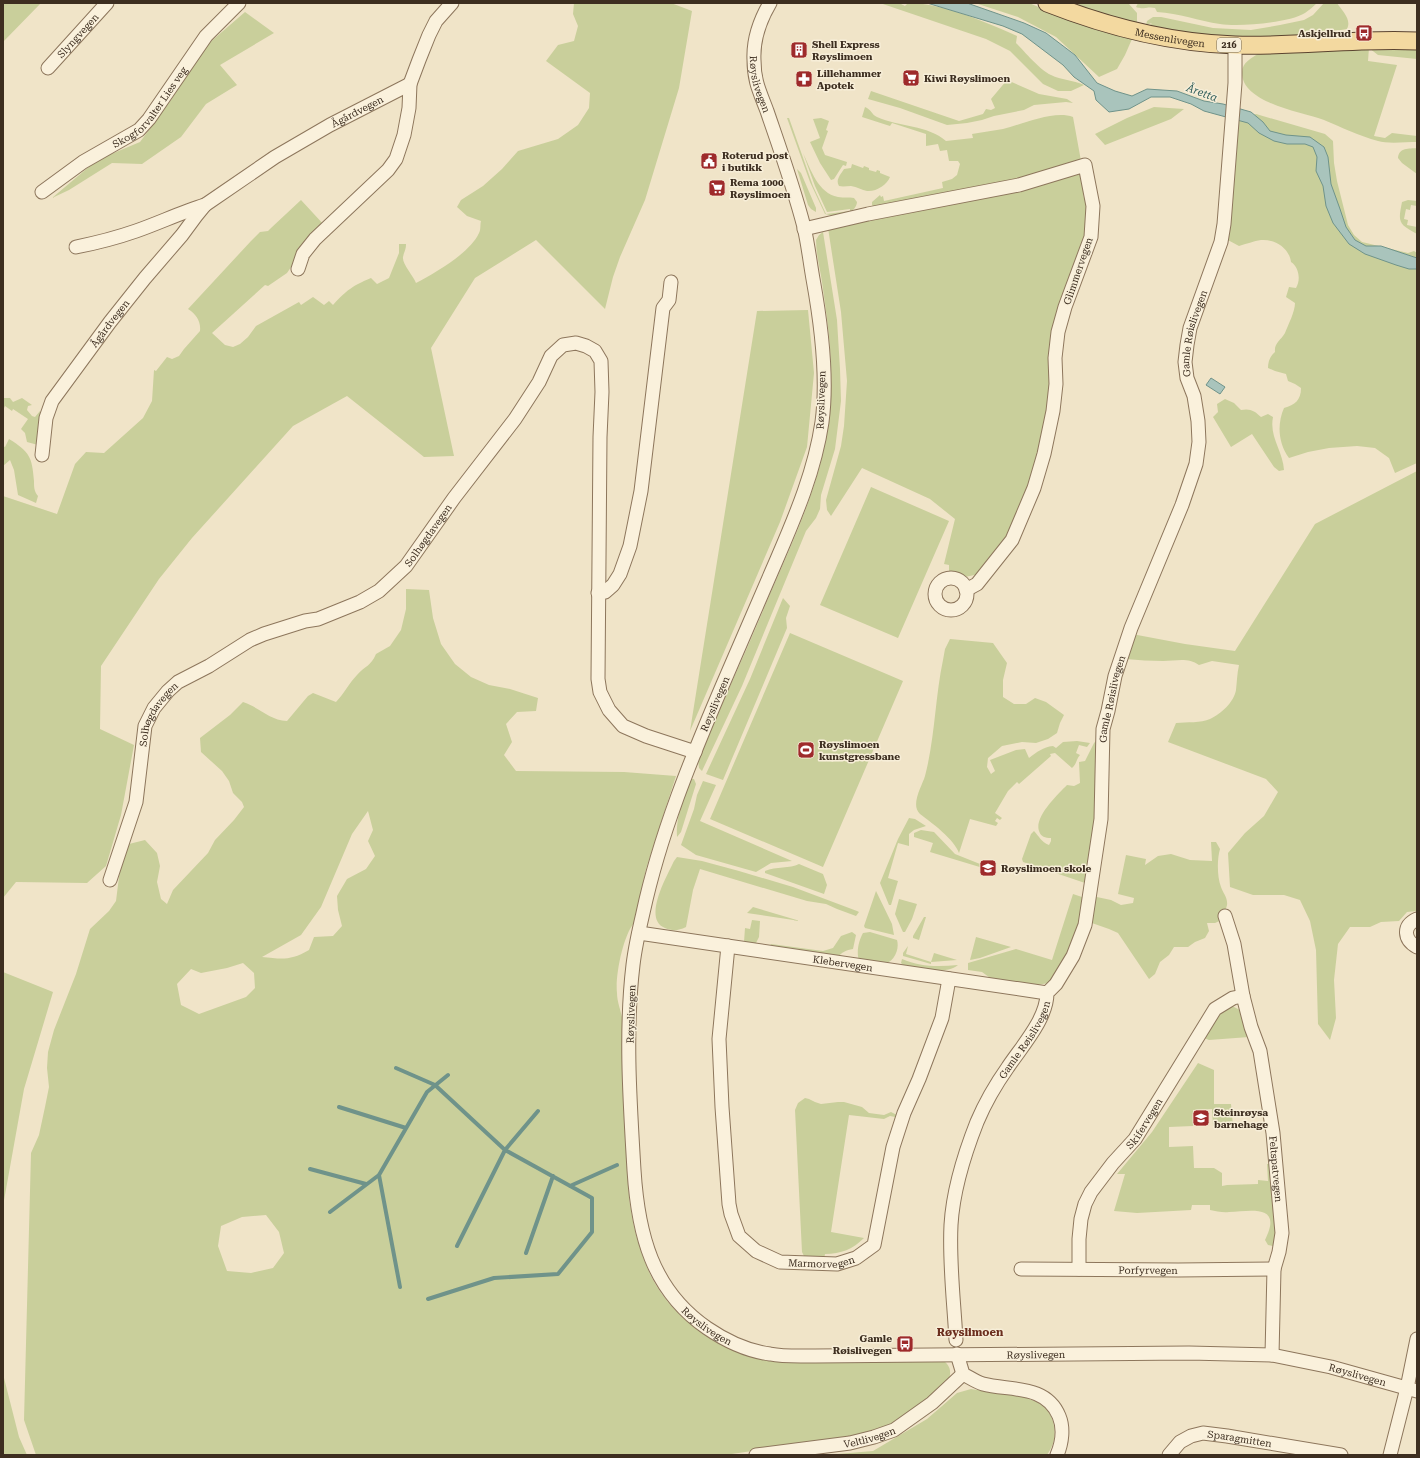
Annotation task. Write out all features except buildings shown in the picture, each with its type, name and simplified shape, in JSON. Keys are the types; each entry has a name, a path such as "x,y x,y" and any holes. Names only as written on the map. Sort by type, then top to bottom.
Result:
{"main road":[{"name":"Messenlivegen","path":"1047,3 1093,20 1153,36 1182,41 1235,45 1364,40 1417,41"}],"street":[{"name":"Slyngvegen","path":"48,68 107,3"},
{"name":"Skogforvalter Lies veg","path":"42,192 83,162 138,130 149,119 206,36 239,3"},
{"path":"298,269 303,254 315,239 388,170 396,159 404,135 409,108 410,84 429,35 436,22 452,3"},
{"name":"Røyslivegen","path":"770,3 762,17 753,57 756,85 789,177 804,229 818,306 822,342 823,414 819,443 806,487 789,531 695,752 662,844 649,888 639,933 633,964 630,1030 630,1088 635,1186 638,1212 644,1241 655,1268 669,1292 698,1322 720,1337 737,1345 769,1354 801,1356 1189,1353 1272,1355 1331,1367 1412,1390"},
{"name":"Gamle Røislivegen","path":"956,1340 950,1264 951,1224 958,1178 978,1121 997,1083 1043,1015 1047,1001 1047,993 1056,984 1073,956 1085,925 1101,819 1103,729 1115,676 1131,628 1182,505 1196,464 1199,442 1198,421 1194,396 1187,378 1185,362 1186,345 1190,328 1221,242 1224,224 1235,82 1235,45"},
{"name":"Ågårdvegen","path":"42,455 46,418 52,401 110,322 205,205 275,157 330,125 410,84"},
{"name":"Glimmervegen","path":"804,229 868,214 1019,185 1085,165 1093,206 1091,237 1065,307 1058,332 1055,358 1056,384 1044,454 1034,488 1012,540 977,584 966,590"},
{"name":"Ågårdvegen","path":"76,247 136,231 180,213 205,205"},
{"path":"598,593 605,592 613,585 620,574 630,546 641,491 663,308 669,300 671,282"},
{"name":"Solhøgdavegen","path":"110,880 136,802 145,726 154,708 168,691 178,682 209,666 250,640 305,621 318,619 360,602 379,591 406,566 454,498 515,419 539,382 551,356 563,344 576,343 586,346 595,351 601,361 602,392 598,593 598,679 600,692 609,710 623,726 646,736 695,752"},
{"name":"Feltspatvegen","path":"1225,916 1234,944 1243,996 1251,1027 1260,1051 1273,1133 1282,1233 1274,1269 1272,1355"},
{"path":"1417,919 1410,923 1406,936 1410,943 1417,947"},
{"name":"Klebervegen","path":"639,933 1047,993"},
{"name":"Marmorvegen","path":"728,946 719,1039 729,1204 739,1236 756,1251 780,1262 837,1264 856,1258 874,1245 893,1146 904,1113 919,1079 942,1018 949,979"},
{"name":"Skifervegen","path":"1079,1269 1079,1239 1082,1219 1085,1204 1091,1192 1113,1163 1135,1139 1215,1009 1233,998 1243,996"},
{"name":"Porfyrvegen","path":"1021,1269 1274,1269"},
{"path":"1390,1455 1412,1390 1417,1338"},
{"path":"956,1354 963,1374 982,1384 1015,1388 1046,1398 1057,1410 1061,1421 1061,1444 1057,1455"},
{"name":"Veltlivegen","path":"756,1455 850,1443 894,1430 932,1403 963,1374"},
{"name":"Sparagmitten","path":"1169,1455 1180,1442 1191,1436 1203,1433 1341,1455"}],"green space":[{"path":"3,3 41,3 3,42"},
{"path":"574,3 671,3 692,11 679,88 645,200 620,257 605,309 536,240 475,278 431,348 454,456 424,457 347,396 293,426 192,538 159,579 101,666 100,729 134,745 121,815 106,866 87,883 16,882 3,898 3,496 57,514 75,464 86,452 104,453 143,418 152,401 154,370 156,371 167,357 172,359 179,356 200,331 200,324 197,318 188,309 260,232 268,231 301,200 325,226 304,248 287,273 268,286 265,285 212,333 225,345 233,347 240,344 248,337 256,326 299,302 301,305 313,297 324,305 329,301 333,305 350,289 364,281 371,278 377,284 389,278 399,253 399,244 406,244 403,260 416,283 433,274 460,255 468,248 480,232 481,221 467,216 457,207 461,200 483,186 502,169 518,151 558,139 578,125 589,108 590,93 546,61 558,45 574,41 578,26 573,14"},
{"path":"880,3 899,3 905,6 908,3 935,6 964,14 992,25 1017,36 1016,43 1037,65 1047,73 1055,77 1084,85 1071,91 1058,91 1043,84 1010,51 986,39"},
{"path":"975,3 1029,3 1053,13 1132,39 1117,69 1099,77 1056,37 1018,17"},
{"path":"1068,3 1130,3 1129,4 1137,13 1137,24 1111,18"},
{"path":"1138,3 1317,3 1305,13 1276,22 1228,25 1157,12 1155,8 1150,7 1136,7"},
{"path":"1324,3 1337,3 1347,18 1347,29 1317,34 1255,38 1192,34 1148,27 1152,23 1146,25 1147,21 1153,17 1161,17 1213,28 1251,30 1304,20 1313,15"},
{"path":"245,12 274,33 220,65 237,85 206,104 181,137 142,164 112,163 69,190 52,198 97,160 140,142 171,100 208,44"},
{"path":"1417,47 1417,59 1378,55 1369,48 1368,61 1397,65 1374,136 1385,138 1392,133 1417,136 1417,142 1391,143 1378,141 1324,120 1274,105 1251,91 1244,83 1242,72 1242,69 1246,63 1260,53 1353,48"},
{"path":"1007,80 1039,94 1067,99 1073,103 1066,102 1034,105 1024,110 982,120 947,125 900,108 868,99 871,91 959,121 983,114 986,109 991,110 995,108 991,99"},
{"path":"865,107 877,117 931,132 946,141 973,138 972,134 1003,129 1048,116 1065,115 1073,117 1081,161 1026,178 874,207 872,202 880,195 881,197 883,196 884,201 943,188 942,182 952,179 957,175 960,164 958,161 949,161 947,150 940,151 938,144 926,146 926,134 892,123 890,126 862,117"},
{"path":"1154,107 1184,109 1171,119 1105,145 1095,134 1127,118"},
{"path":"1256,114 1325,134 1333,141 1337,181 1348,225 1354,235 1362,242 1408,253 1414,251 1417,253 1417,463 1395,473 1389,458 1375,448 1357,446 1329,448 1308,452 1289,458 1285,452 1281,440 1280,420 1284,408 1294,404 1299,399 1301,388 1288,381 1286,374 1268,368 1268,366 1277,344 1285,333 1294,310 1295,303 1286,297 1289,287 1296,288 1298,285 1299,278 1297,270 1284,248 1276,243 1261,240 1239,246 1226,239 1234,124 1239,119"},
{"path":"787,118 789,118 813,186 826,214 850,211 850,209 827,212 815,186 803,153 820,186 831,195 854,198 857,202 853,210 839,215 825,214 810,182"},
{"path":"821,118 829,121 826,130 828,131 822,148 825,155 847,162 846,166 843,165 834,179 831,180 820,163 810,142 820,138 813,119"},
{"path":"1417,148 1417,174 1402,163 1398,158 1402,150"},
{"path":"852,164 863,168 864,166 869,168 869,170 876,172 877,170 880,171 880,173 890,177 889,180 884,185 870,191 865,191 851,186 839,186 838,179 840,175 844,169 851,168"},
{"path":"797,169 801,173 816,208 816,212 808,205"},
{"path":"1082,174 1085,190 1083,193 1084,198 1086,196 1088,221 1052,386 1041,451 1012,532 979,574 965,577 949,574 949,565 944,564 955,519 930,499 862,468 831,516 827,510 826,500 841,446 847,381 841,312 828,228"},
{"path":"1408,200 1417,201 1417,206 1411,205 1410,210 1406,209 1404,219 1408,220 1407,225 1417,227 1417,234 1406,228 1401,222 1400,214 1402,202"},
{"path":"823,232 837,320 840,369 841,401 835,449 821,495 820,509 816,518 806,531 742,686 702,771 699,768 698,760 799,526 816,480 822,456 827,432 831,392 831,361 828,329 816,245 816,240"},
{"path":"808,310 814,373 807,447 780,522 690,731 757,311"},
{"path":"3,398 10,398 13,402 22,398 32,405 28,406 27,410 32,416 35,417 40,411 42,414 38,445 27,442 25,433 21,429 28,419 13,409 12,411 5,406 3,410"},
{"path":"1225,399 1234,403 1241,410 1252,410 1261,417 1268,414 1273,417 1272,424 1274,438 1284,470 1279,471 1274,467 1252,434 1231,447 1213,417 1218,412 1217,404"},
{"path":"9,439 29,456 32,466 34,489 38,496 36,503 18,495 14,470 10,460 3,466 3,446 5,447"},
{"path":"1417,471 1417,911 1407,912 1399,921 1381,922 1370,927 1350,927 1338,944 1334,980 1336,1018 1330,1040 1318,1024 1316,950 1310,921 1300,900 1284,895 1253,895 1230,887 1228,853 1245,833 1264,816 1278,792 1266,779 1168,742 1176,723 1198,722 1210,719 1230,703 1236,690 1239,665 1212,661 1199,665 1186,660 1158,661 1126,659 1132,634 1185,644 1235,651 1315,524"},
{"path":"871,487 949,521 898,638 820,605"},
{"path":"406,589 429,590 433,618 441,644 455,664 471,677 489,685 510,689 538,698 536,711 517,712 506,724 512,742 504,755 516,771 624,772 676,776 646,869 634,923 623,946 617,977 617,997 623,1023 630,1205 641,1250 650,1274 657,1287 665,1298 685,1319 720,1344 733,1350 944,1361 950,1370 949,1380 911,1415 874,1433 725,1455 36,1455 24,1420 31,1153 39,1135 49,1087 47,1068 48,1052 54,1030 76,974 90,929 109,911 116,901 120,869 129,844 145,840 157,853 160,866 157,882 161,899 167,904 173,890 208,853 215,840 244,807 242,802 233,793 229,781 222,771 201,752 200,738 230,715 243,702 269,716 287,721 308,696 313,693 336,702 354,678 368,666 376,654 390,646 401,630 406,609","holes":["368,811 373,830 368,841 375,856 366,869 347,879 337,896 338,910 342,926 333,936 314,937 309,950 302,954 291,958 281,959 262,957 301,935 321,907 352,834","243,963 254,973 255,988 246,997 199,1014 181,1005 177,984 191,969 201,973","266,1215 279,1232 284,1253 273,1268 251,1273 227,1271 218,1246 221,1226 242,1217"]},
{"path":"783,598 790,606 786,618 787,628 723,780 706,774 750,679"},
{"name":"Røyslimoen kunstgressbane","path":"790,633 903,681 823,867 710,819"},
{"path":"950,639 993,643 1007,663 1003,680 1003,697 1014,704 1026,704 1035,698 1046,702 1064,715 1057,733 1048,739 1036,743 1022,742 1002,746 988,758 987,767 991,774 995,771 990,760 1016,750 1025,749 1029,758 1046,747 1053,746 1056,748 1063,742 1077,741 1090,743 1087,747 1079,745 1076,753 1080,755 1072,768 1055,753 1050,754 1051,756 1019,784 1017,782 1008,791 995,813 1002,818 1000,820 997,818 995,821 998,823 996,826 970,819 959,853 948,837 920,814 916,806 916,801 925,776 928,762 940,674 945,649"},
{"path":"1100,737 1098,800 1085,883 1023,862 1022,859 1031,834 1034,831 1042,841 1049,845 1051,838 1044,837 1039,831 1038,825 1040,819 1048,806 1067,785 1074,786 1080,783 1079,762 1085,761 1094,743"},
{"path":"692,779 694,779 696,784 681,832 677,837 680,807 685,791"},
{"path":"703,781 716,785 700,821 792,861 771,863 756,872 696,855 681,845"},
{"path":"909,818 915,819 926,826 914,830 909,834 909,846 898,843 888,878 898,881 891,905 889,905 880,883 898,839"},
{"path":"921,830 934,832 955,854 980,864 983,868 930,852 933,843 914,837 914,833"},
{"path":"1211,842 1216,842 1220,849 1218,873 1221,887 1227,902 1222,920 1215,923 1207,923 1209,931 1205,938 1188,947 1174,947 1169,955 1160,962 1155,974 1149,979 1118,933 1089,922 1092,896 1111,900 1121,905 1133,903 1134,898 1118,894 1126,855 1146,859 1145,865 1158,856 1171,854 1190,860 1212,861"},
{"path":"677,857 702,861 793,887 859,912 856,916 826,904 807,901 700,869 693,890 686,927 678,930 668,929 658,923 656,907 662,886"},
{"path":"799,864 823,874 827,885 824,894 765,873 765,871 769,869 795,866"},
{"path":"876,891 892,924 894,935 865,928 864,926"},
{"path":"1073,894 1082,897 1085,903 1073,948 1049,983 1030,986 993,980 982,972 968,970 968,963 1016,949 1052,960"},
{"path":"899,899 917,904 912,919 905,932 903,932 895,914"},
{"path":"753,907 800,921 747,913"},
{"path":"924,917 926,917 919,940 913,938 913,936"},
{"path":"752,920 760,921 759,937 755,945 744,942 745,928 750,929"},
{"path":"852,932 856,935 853,949 844,952 837,958 769,947 771,944 823,951 833,948 841,936"},
{"path":"870,932 897,940 898,944 895,956 889,962 879,964 859,960 858,946 860,939 863,933"},
{"path":"976,937 1011,947 970,960"},
{"path":"908,946 906,954 931,962 931,964 903,956 903,953"},
{"path":"934,953 957,960 931,962"},
{"path":"902,959 916,964 929,966 958,965 946,970 931,971 903,965 901,963"},
{"path":"3,972 53,992 24,1089 3,1206"},
{"path":"1232,1006 1240,1010 1249,1037 1209,1040 1204,1038 1218,1014 1227,1007"},
{"path":"1198,1063 1214,1070 1214,1104 1231,1104 1233,1126 1213,1126 1212,1109 1193,1110 1193,1126 1169,1127 1169,1147 1193,1146 1194,1168 1214,1168 1222,1173 1222,1186 1258,1184 1258,1180 1268,1181 1267,1164 1270,1164 1279,1229 1273,1246 1268,1245 1265,1240 1270,1228 1270,1220 1268,1215 1262,1212 1220,1212 1210,1210 1210,1205 1192,1205 1191,1210 1137,1213 1114,1211 1125,1174 1117,1174 1152,1132"},
{"path":"805,1098 821,1104 844,1102 862,1107 869,1113 884,1115 891,1112 897,1115 896,1124 893,1125 895,1117 890,1116 884,1119 849,1115 831,1232 864,1238 856,1245 846,1250 825,1254 824,1260 805,1258 802,1252 795,1110 798,1103"},
{"path":"3,1374 19,1437 27,1455 3,1455"},
{"path":"971,1389 998,1392 1027,1398 1042,1405 1049,1412 1055,1430 1054,1442 1047,1455 826,1455 873,1451 927,1419 957,1393"}],"water":[{"path":"927,3 967,3 1024,23 1046,33 1075,55 1097,83 1115,91 1132,96 1147,89 1177,91 1204,101 1223,104 1251,112 1263,122 1270,131 1286,135 1310,137 1324,147 1328,157 1331,184 1346,227 1355,240 1366,246 1381,246 1417,258 1417,269 1409,269 1365,254 1349,244 1333,223 1326,206 1323,186 1316,171 1317,157 1313,147 1305,144 1287,144 1274,141 1259,133 1248,123 1204,111 1191,104 1170,97 1151,97 1129,109 1109,112 1096,100 1094,91 1074,77 1063,65 1022,34 1003,26"},
{"path":"1211,378 1225,387 1220,394 1206,385"}],"waterway":[{"path":"396,1068 435,1085 505,1150 592,1198 592,1232 558,1274 494,1278 428,1299"},
{"path":"330,1212 379,1175 427,1092 448,1075"},
{"path":"339,1107 406,1128"},
{"path":"457,1246 505,1150 538,1111"},
{"path":"570,1186 617,1165"},
{"path":"310,1169 366,1184"},
{"path":"379,1175 400,1287"},
{"path":"526,1253 553,1176"}],"place":[{"name":"Askjellrud","path":"1364,33"},
{"name":"Shell Express Røyslimoen","path":"799,50"},
{"name":"Kiwi Røyslimoen","path":"911,78"},
{"name":"Lillehammer Apotek","path":"804,79"},
{"name":"Roterud post i butikk","path":"709,161"},
{"name":"Rema 1000 Røyslimoen","path":"717,188"},
{"name":"Røyslimoen kunstgressbane","path":"806,750"},
{"name":"Røyslimoen skole","path":"988,868"},
{"name":"Steinrøysa barnehage","path":"1201,1118"},
{"name":"Gamle Røislivegen","path":"905,1344"}],"district":[{"name":"Røyslimoen","path":"970,1332"}],"water label":[{"name":"Åretta","path":"1202,93"}]}
